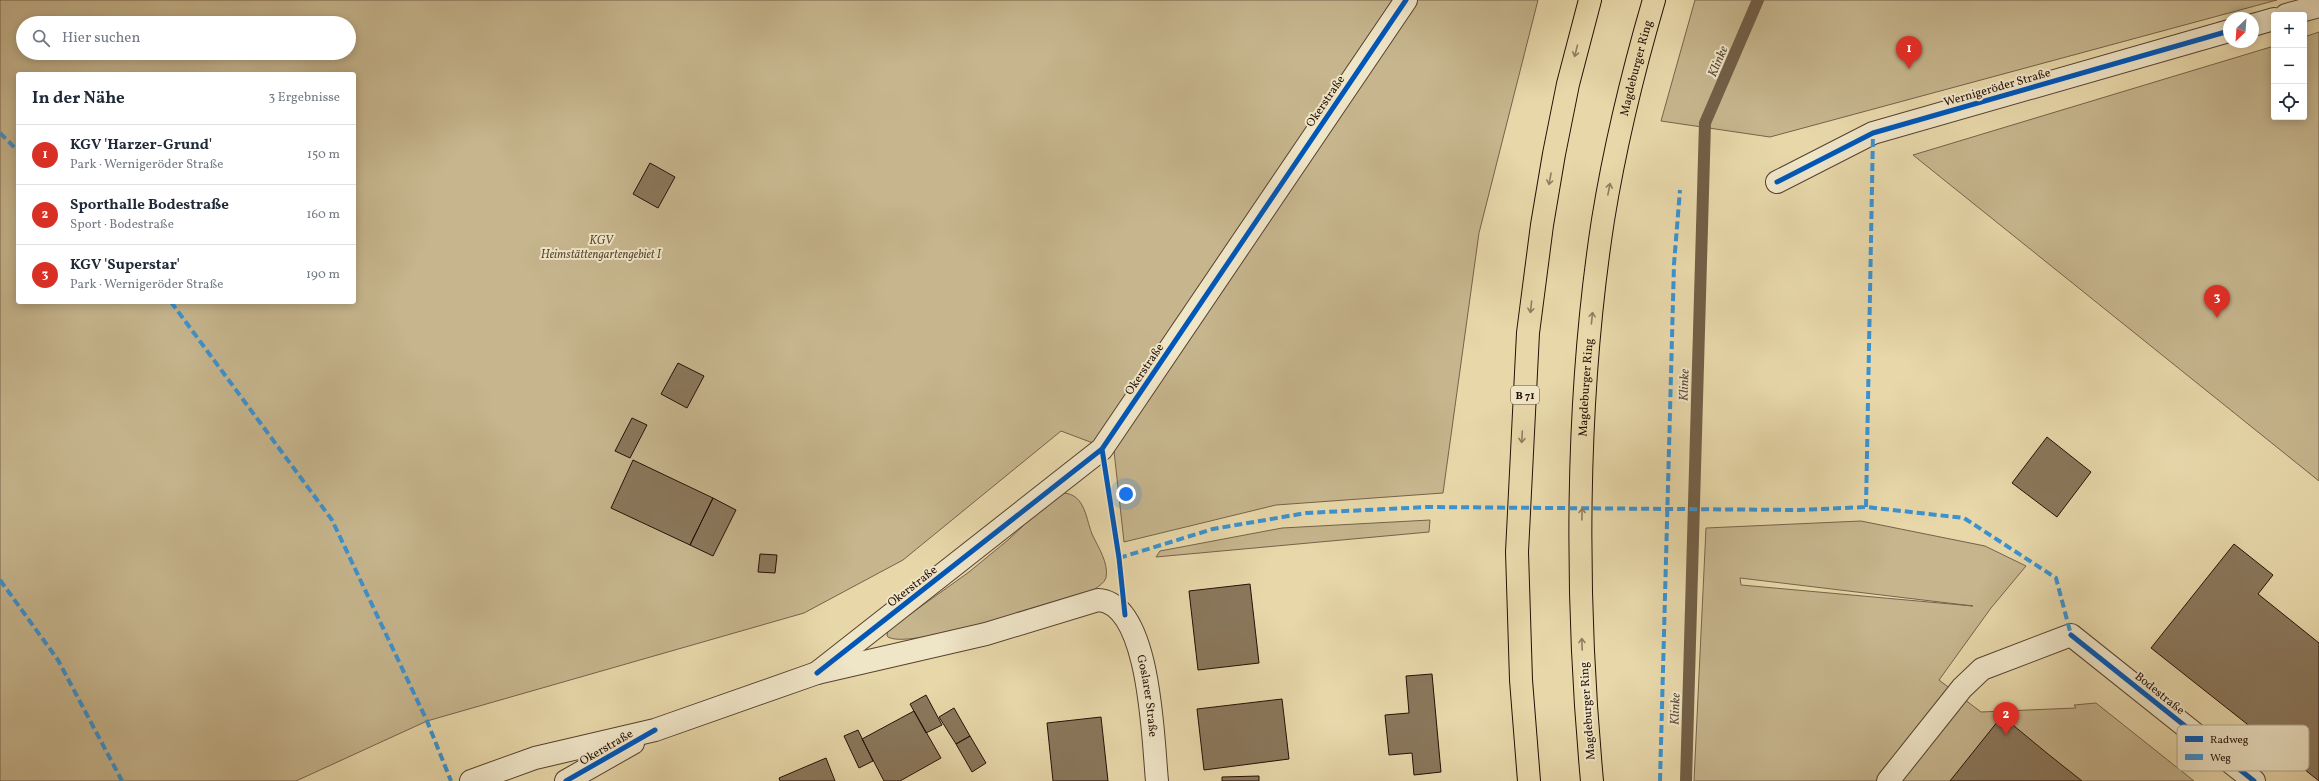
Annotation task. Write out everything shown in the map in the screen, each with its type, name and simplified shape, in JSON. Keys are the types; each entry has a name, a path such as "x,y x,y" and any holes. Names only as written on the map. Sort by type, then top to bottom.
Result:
{"highway":[{"name":"Magdeburger Ring","path":"1592,781 1584,699 1581,585 1582,469 1588,351 1603,219 1637,63 1654,0"},
{"name":"B 71","path":"1529,781 1521,680 1517,574 1518,515 1528,333 1542,225 1552,168 1587,4"}],"street":[{"name":"Okerstraße","path":"817,673 1102,449 1406,0"},
{"path":"2297,12 2319,6"},
{"path":"2259,22 2271,19"},
{"name":"Wernigeröder Straße","path":"1777,182 1873,133 2223,33"},
{"name":"Okerstraße","path":"471,781 535,758 655,730 817,673 986,634 1098,600 1113,604 1125,615"},
{"name":"Goslarer Straße","path":"1125,615 1139,646 1147,682 1157,781"},
{"name":"Bodestraße","path":"1888,781 1962,688 1982,669 2071,635 2184,725"},
{"name":"Okerstraße","path":"566,781 655,730"},
{"name":"Bodestraße","path":"2241,771 2254,781"}],"green space":[{"name":"KGV Heimstättengartengebiet I","path":"0,0 1538,0 1479,233 1443,493 1276,505 1124,542 1114,451 1061,431 903,560 804,613 427,721 296,781 0,781"},
{"path":"1695,0 2277,0 2233,12 2223,12 2223,15 1770,137 1661,121"},
{"path":"2319,32 2319,481 1913,155 2271,47 2271,120 2307,120 2307,36"},
{"path":"1058,493 1067,493 1074,496 1079,500 1082,506 1106,567 1106,578 1101,584 1095,589 987,623 922,637 899,639 887,636 888,630 969,572 1008,540"},
{"path":"1430,520 1429,532 1156,557 1160,551 1282,528"},
{"path":"1861,521 1985,546 2026,566 1991,608 1939,680 1981,712 2076,708 2074,705 2096,703 2177,767 2177,771 2181,771 2194,781 1694,781 1706,528","holes":["1740,578 1973,606 1741,585"]}],"building":[{"path":"650,163 675,177 658,208 633,194"},
{"path":"678,363 704,376 687,408 661,394"},
{"path":"632,418 647,425 630,458 615,451"},
{"path":"2047,437 2091,472 2057,517 2012,483"},
{"path":"633,460 713,498 690,545 611,508"},
{"path":"713,498 736,510 713,556 690,545"},
{"path":"2234,544 2273,575 2258,594 2319,643 2319,781 2306,771 2309,771 2309,725 2248,725 2151,648"},
{"path":"760,554 777,555 775,573 758,572"},
{"path":"1250,584 1259,663 1198,670 1189,591"},
{"path":"1432,674 1441,772 1414,775 1412,753 1389,755 1385,715 1409,713 1406,676"},
{"path":"926,695 942,725 926,733 910,704"},
{"path":"1282,699 1289,759 1204,770 1197,709"},
{"path":"954,708 970,736 956,744 939,717"},
{"path":"914,711 941,758 900,781 884,781 862,739"},
{"path":"2002,716 2048,754 2082,781 1950,781"},
{"path":"1101,717 1108,781 1053,781 1047,723"},
{"path":"858,730 873,761 859,768 844,736"},
{"path":"970,736 986,763 972,772 956,744"},
{"path":"826,758 835,781 780,781 779,778"},
{"path":"1259,776 1259,781 1222,781 1222,777"}],"waterway":[{"name":"Klinke","path":"1686,781 1705,123 1758,0"}],"marked path":[{"path":"0,133 16,149"},
{"path":"1866,507 1873,133"},
{"path":"1660,781 1674,264 1680,190"},
{"path":"172,304 332,520 427,721 451,781"},
{"path":"1119,558 1213,529 1306,513 1427,507 1798,510 1866,507 1964,518 2056,578 2071,635"},
{"path":"0,580 58,660 122,781"}],"cycle path":[{"path":"817,673 1102,449 1406,0"},
{"path":"1777,182 1873,133 2223,33"},
{"path":"1102,449 1119,558 1125,615"},
{"path":"2071,635 2184,725"},
{"path":"566,781 655,730"},
{"path":"2241,771 2254,781"}],"place":[{"name":"KGV 'Harzer-Grund'","path":"1909,69"},
{"name":"KGV 'Superstar'","path":"2217,318"},
{"name":"Sporthalle Bodestraße","path":"2006,735"}]}
